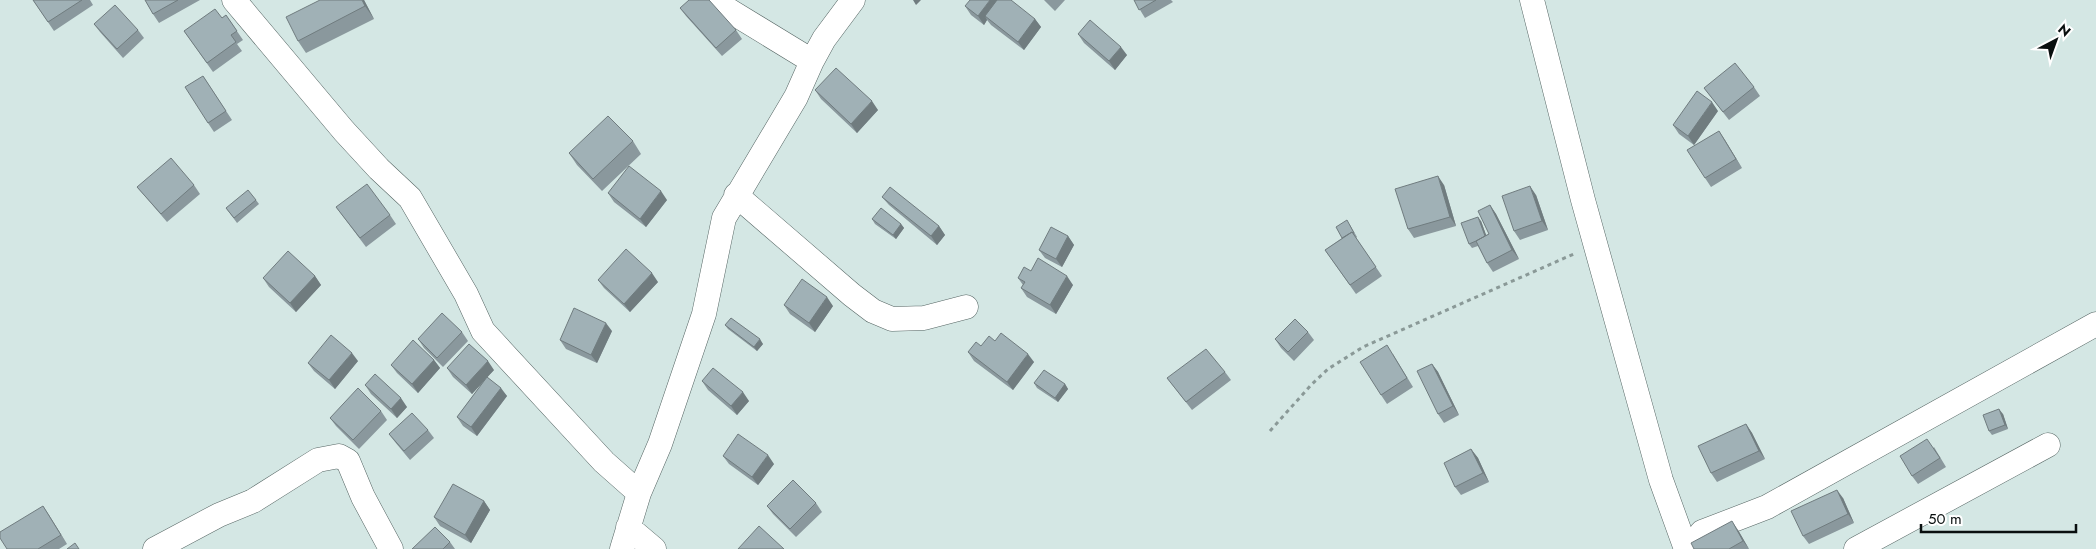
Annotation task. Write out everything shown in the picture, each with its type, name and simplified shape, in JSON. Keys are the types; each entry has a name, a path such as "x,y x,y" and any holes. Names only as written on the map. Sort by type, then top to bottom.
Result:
{"street":[{"path":"234,0 344,131 379,169 410,198 466,294 483,331 604,462 639,493"},
{"path":"712,0 812,61"},
{"path":"654,549 625,538 639,493 660,444 704,314 724,218 796,97 824,39 854,0"},
{"path":"1532,0 1595,244 1661,480 1686,549"},
{"path":"736,195 845,290 873,311 892,319 924,318 966,307"},
{"path":"1675,519 1696,540 1767,507 2096,324"},
{"path":"1856,549 2048,445"},
{"path":"155,549 219,515 252,501 318,460 339,456 348,461 363,497 391,549"}],"path":[{"path":"1270,431 1322,374 1363,347 1595,244"}],"building":[{"path":"33,0 82,0 48,22"},
{"path":"145,0 178,0 153,14"},
{"path":"320,0 362,0 365,6 298,41 286,17"},
{"path":"689,0 709,0 736,30 716,48 680,8"},
{"path":"970,0 990,0 978,16 965,6"},
{"path":"997,0 1011,0 1035,19 1018,42 985,16"},
{"path":"1134,0 1156,0 1139,10"},
{"path":"115,5 138,30 117,49 94,24"},
{"path":"215,9 222,18 226,15 237,31 231,35 236,42 207,63 184,31"},
{"path":"1090,20 1121,47 1109,61 1078,34"},
{"path":"1735,63 1754,87 1723,112 1704,88"},
{"path":"836,68 872,101 851,124 815,90"},
{"path":"203,76 226,111 208,123 185,87"},
{"path":"1697,91 1712,102 1688,136 1673,125"},
{"path":"608,116 633,141 593,179 569,153"},
{"path":"1719,131 1736,159 1705,178 1687,150"},
{"path":"171,158 194,185 161,214 137,187"},
{"path":"629,166 661,191 640,219 608,193"},
{"path":"1438,176 1450,217 1408,229 1395,189"},
{"path":"367,184 390,215 360,238 336,207"},
{"path":"1530,186 1542,221 1514,231 1502,196"},
{"path":"890,187 939,226 931,236 882,197"},
{"path":"248,190 256,200 234,218 226,208"},
{"path":"1490,205 1512,250 1487,263 1476,241 1489,234 1478,211"},
{"path":"881,208 901,224 893,235 872,219"},
{"path":"1478,217 1485,236 1469,244 1461,223"},
{"path":"1347,220 1354,233 1352,232 1342,238 1336,227"},
{"path":"1051,227 1068,236 1056,259 1039,250"},
{"path":"1352,232 1376,267 1350,285 1325,250"},
{"path":"626,249 652,273 624,304 598,280"},
{"path":"288,251 315,276 290,303 263,278"},
{"path":"1038,258 1067,276 1050,305 1021,288 1025,282 1018,278 1024,267 1031,271"},
{"path":"802,279 827,297 809,323 784,305"},
{"path":"574,308 606,323 591,355 560,340"},
{"path":"442,313 462,332 437,358 418,339"},
{"path":"731,318 760,339 754,347 725,325"},
{"path":"1295,319 1308,332 1288,352 1275,339"},
{"path":"1001,333 1028,354 1007,382 968,352 976,342 981,346 989,336 995,341"},
{"path":"331,335 352,353 329,380 308,363"},
{"path":"413,340 434,360 412,384 391,365"},
{"path":"469,344 488,361 466,385 447,368"},
{"path":"1387,345 1407,378 1381,395 1360,362"},
{"path":"1206,349 1225,372 1186,402 1167,378"},
{"path":"1432,364 1453,406 1438,414 1417,371"},
{"path":"713,368 743,392 731,406 702,381"},
{"path":"1044,370 1065,384 1055,398 1034,383"},
{"path":"375,374 401,398 391,409 365,385"},
{"path":"487,377 501,388 471,427 457,417"},
{"path":"358,388 381,411 353,440 330,418"},
{"path":"1999,409 2005,425 1989,431 1983,415"},
{"path":"412,413 428,430 404,451 389,434"},
{"path":"1746,424 1759,451 1711,473 1698,446"},
{"path":"738,434 768,455 752,477 723,456"},
{"path":"1927,439 1940,458 1912,476 1900,456"},
{"path":"1471,449 1483,473 1455,487 1444,463"},
{"path":"793,480 816,503 790,529 767,506"},
{"path":"453,484 484,501 465,535 434,517"},
{"path":"1837,490 1848,514 1803,536 1791,511"},
{"path":"43,506 61,535 38,549 7,549 0,538 0,532"},
{"path":"1732,521 1743,541 1729,549 1694,549 1691,543"},
{"path":"759,526 784,549 738,549"},
{"path":"435,527 450,542 443,549 412,549"},
{"path":"75,543 79,549 67,549"}]}
